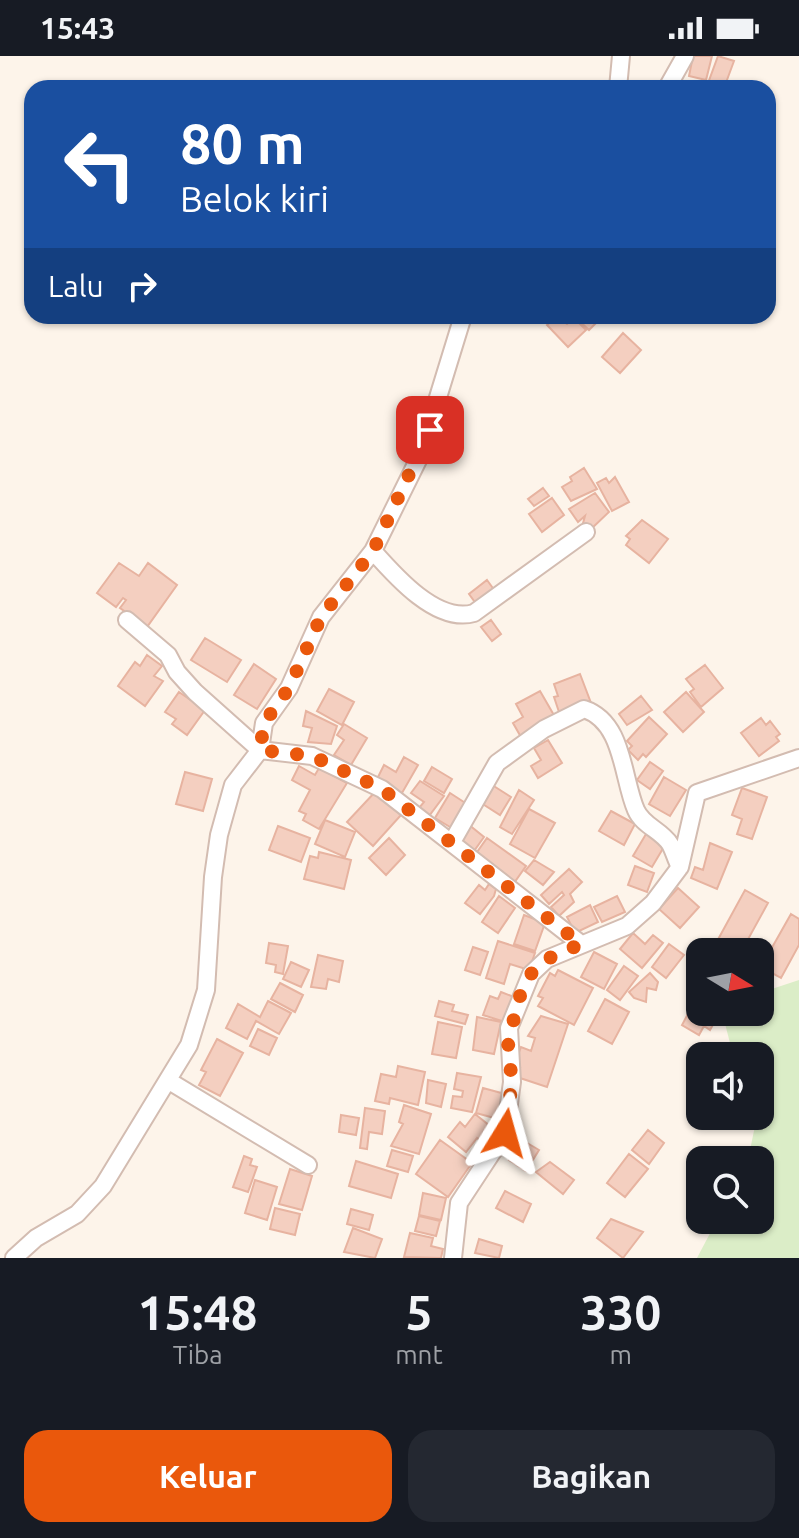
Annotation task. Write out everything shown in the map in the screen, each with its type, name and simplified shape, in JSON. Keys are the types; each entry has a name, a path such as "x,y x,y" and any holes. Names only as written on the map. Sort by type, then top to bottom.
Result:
{"street":[{"path":"619,80 621,56"},
{"path":"672,80 685,56"},
{"path":"14,1258 91,1200 189,1045 206,990 219,835 233,785 260,750 264,723 289,688 321,617 373,551 420,456 461,324"},
{"path":"373,551 401,584 449,614 464,616 474,613 586,532"},
{"path":"127,620 168,655 177,672 195,692 260,750 312,756 382,789 581,944"},
{"path":"452,842 497,763 544,729 584,709 597,714 615,742 626,768 636,811 644,823 670,844 680,867"},
{"path":"453,1258 459,1203 505,1133 512,1082 508,1046 518,1000 531,974 547,959 627,926 653,903 680,867 697,793 799,758"},
{"path":"169,1081 308,1165"}],"green space":[{"path":"799,980 799,1258 697,1258 710,1234 774,1234 774,1146 751,1146 754,1130 774,1130 774,1042 730,1042 726,1026 774,1026 774,988"}],"building":[{"path":"693,56 712,56 706,80 689,76"},
{"path":"718,56 734,61 727,80 709,80"},
{"path":"580,324 586,330 568,347 547,325"},
{"path":"623,333 641,350 620,373 602,357"},
{"path":"584,468 597,489 571,501 562,487"},
{"path":"615,477 629,502 612,511 597,483 606,478 609,483"},
{"path":"543,488 549,496 534,506 528,499"},
{"path":"595,493 609,512 590,530 582,527 585,516 578,522 569,509"},
{"path":"552,498 564,515 542,532 529,514"},
{"path":"642,520 668,539 649,563 626,545 630,539 626,536"},
{"path":"119,563 139,576 148,563 177,585 147,627 120,608 126,600 123,598 116,607 97,593"},
{"path":"487,580 495,591 477,605 469,594"},
{"path":"491,620 501,634 492,641 481,627"},
{"path":"205,638 241,660 227,682 191,660"},
{"path":"147,655 162,666 154,676 163,681 145,706 118,686 135,662 140,666"},
{"path":"254,664 276,679 257,709 234,695"},
{"path":"705,665 723,688 701,707 690,692 694,689 686,679"},
{"path":"580,674 591,703 560,715 554,697 558,696 554,684"},
{"path":"329,689 354,702 342,725 317,711"},
{"path":"540,691 555,717 521,737 513,723 523,717 516,704"},
{"path":"179,692 205,710 187,735 172,724 176,719 165,712"},
{"path":"686,692 704,712 683,732 664,712"},
{"path":"641,696 652,710 627,725 619,714"},
{"path":"306,711 337,726 331,744 308,742 312,728 303,726"},
{"path":"649,717 667,734 646,757 643,754 638,760 628,750 632,746 627,741"},
{"path":"761,718 766,725 770,721 780,734 776,737 779,741 759,756 741,733"},
{"path":"344,724 367,738 351,765 334,755 344,740 337,735"},
{"path":"548,740 562,763 538,778 531,766 541,760 534,748"},
{"path":"404,757 418,765 402,793 377,779 384,765 396,772"},
{"path":"650,762 663,771 650,789 637,780"},
{"path":"299,766 315,775 319,768 347,783 319,829 303,820 306,814 299,811 310,790 292,780"},
{"path":"432,767 452,779 444,793 424,781"},
{"path":"185,772 212,779 203,811 176,804"},
{"path":"664,777 686,790 670,816 649,804"},
{"path":"420,781 444,796 429,816 419,808 424,802 411,793"},
{"path":"489,783 511,797 500,815 478,801"},
{"path":"742,788 767,797 752,839 737,834 742,819 732,815"},
{"path":"519,790 534,800 512,834 500,827"},
{"path":"376,791 401,815 373,846 347,822"},
{"path":"450,793 470,806 455,830 435,818"},
{"path":"529,809 555,823 535,858 510,844"},
{"path":"611,811 635,824 624,845 599,831"},
{"path":"325,820 355,832 345,857 315,844"},
{"path":"468,824 484,837 474,851 457,837"},
{"path":"278,826 310,838 301,862 269,850"},
{"path":"646,834 665,845 652,867 633,856"},
{"path":"389,838 405,855 386,875 369,858"},
{"path":"487,838 526,866 514,883 475,855"},
{"path":"710,843 732,852 717,889 691,878 695,867 703,870"},
{"path":"319,852 351,860 344,889 304,879 310,856 318,858"},
{"path":"534,860 554,872 543,885 525,871"},
{"path":"635,866 654,873 647,892 628,885"},
{"path":"569,869 582,882 570,894 574,902 559,916 551,907 564,895 562,892 549,904 541,895"},
{"path":"489,884 496,889 494,896 480,914 465,903 479,885 485,890"},
{"path":"678,888 699,907 680,928 659,909"},
{"path":"745,890 768,903 749,938 719,938"},
{"path":"499,896 515,908 498,933 482,922"},
{"path":"617,896 625,912 602,922 594,907"},
{"path":"590,905 598,922 575,933 567,917"},
{"path":"791,914 799,919 799,945 781,978 774,974 774,944"},
{"path":"524,915 545,923 535,951 514,944"},
{"path":"633,933 645,944 653,935 663,943 642,968 620,949"},
{"path":"498,941 535,953 529,970 510,964 504,984 486,978"},
{"path":"269,943 288,946 283,974 275,972 276,965 266,963"},
{"path":"669,944 684,955 666,978 652,967"},
{"path":"473,947 488,952 480,975 465,970"},
{"path":"594,952 617,964 604,989 581,977"},
{"path":"318,955 343,961 339,982 328,979 326,989 311,987"},
{"path":"291,962 309,970 301,987 283,979"},
{"path":"624,966 638,976 620,1000 607,990"},
{"path":"558,970 593,988 574,1025 538,1006 543,998 538,996 550,973 555,976"},
{"path":"650,973 658,982 656,990 647,988 646,1002 634,998 629,992"},
{"path":"280,983 303,995 295,1012 271,999"},
{"path":"501,992 514,997 505,1022 483,1015 490,996 498,999"},
{"path":"605,999 629,1012 612,1044 588,1031"},
{"path":"268,1001 291,1013 279,1034 256,1021 247,1039 226,1028 238,1004 260,1017"},
{"path":"439,1001 454,1005 452,1011 468,1015 465,1024 435,1016"},
{"path":"541,1016 568,1024 547,1087 517,1077 520,1068 514,1066 521,1047 531,1051 535,1038 528,1036"},
{"path":"477,1017 501,1022 494,1054 473,1050"},
{"path":"686,1018 686,1026 704,1026 699,1035 682,1025"},
{"path":"438,1022 462,1027 456,1058 432,1054"},
{"path":"258,1029 277,1038 269,1055 250,1046"},
{"path":"217,1039 243,1053 220,1096 199,1085 206,1072 201,1070"},
{"path":"398,1066 425,1072 418,1105 390,1098 389,1104 375,1101 381,1074 396,1077"},
{"path":"457,1073 481,1077 472,1112 451,1108 453,1096 462,1097 463,1091 454,1089"},
{"path":"428,1080 446,1084 441,1107 426,1103"},
{"path":"483,1088 505,1094 498,1119 476,1113"},
{"path":"404,1105 431,1114 419,1154 391,1146 403,1124 399,1122"},
{"path":"365,1108 385,1111 382,1134 369,1132 367,1149 360,1148"},
{"path":"475,1114 495,1130 484,1144 477,1138 466,1152 448,1137 460,1122 465,1127"},
{"path":"341,1115 359,1118 356,1135 339,1132"},
{"path":"648,1130 664,1143 649,1164 632,1150"},
{"path":"517,1137 539,1150 526,1171 509,1160"},
{"path":"440,1140 472,1163 448,1197 416,1174"},
{"path":"392,1150 413,1156 408,1172 387,1166"},
{"path":"629,1154 648,1169 625,1197 607,1183"},
{"path":"244,1156 252,1159 250,1165 257,1167 248,1192 233,1187"},
{"path":"356,1161 398,1174 391,1198 349,1186"},
{"path":"550,1162 574,1180 563,1194 536,1172"},
{"path":"290,1169 312,1176 302,1210 279,1204"},
{"path":"255,1180 277,1187 267,1220 245,1213"},
{"path":"505,1191 531,1204 523,1222 496,1208"},
{"path":"423,1193 446,1198 441,1220 419,1215"},
{"path":"275,1208 300,1214 295,1235 270,1229"},
{"path":"351,1209 373,1215 369,1230 347,1224"},
{"path":"419,1216 440,1221 436,1236 415,1231"},
{"path":"611,1219 643,1232 623,1258 597,1238"},
{"path":"353,1228 382,1239 375,1258 344,1252"},
{"path":"410,1233 433,1238 431,1246 443,1249 441,1258 404,1257"},
{"path":"479,1239 502,1246 499,1258 475,1253"}],"route":[{"path":"430,430 373,551 321,617 289,688 264,723 260,750 312,756 382,789 431,824 491,876 581,944 547,959 531,974 518,1000 509,1028 512,1082 505,1133"}]}
